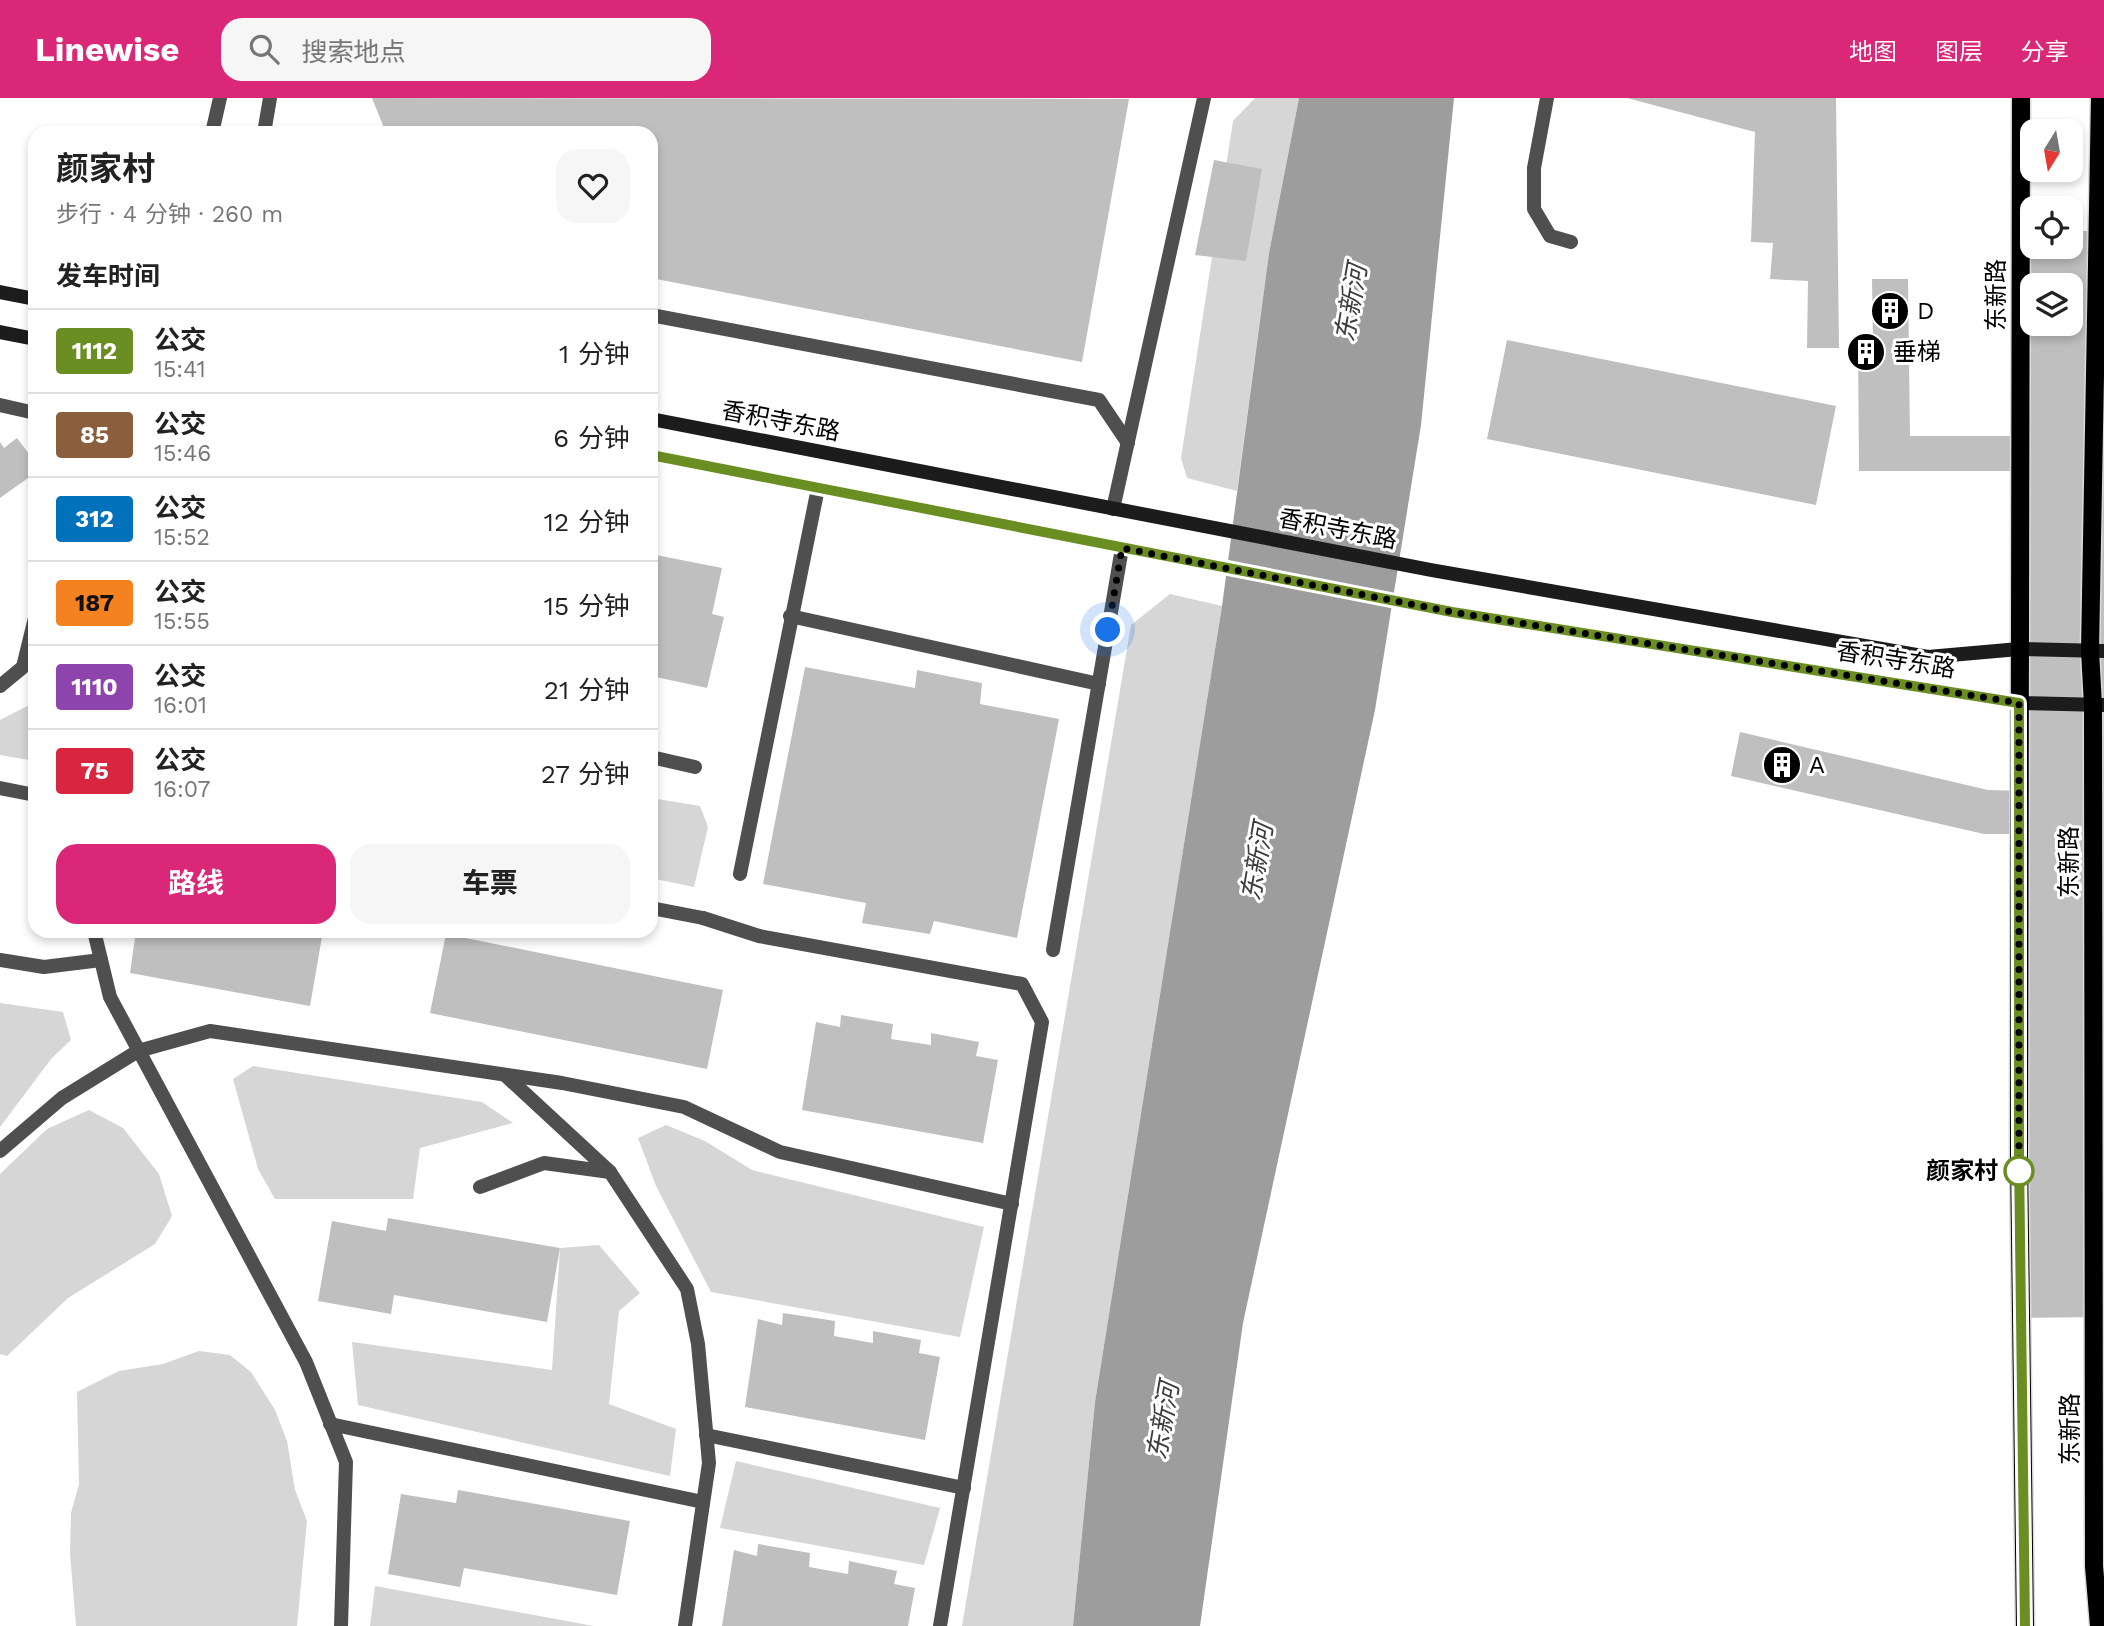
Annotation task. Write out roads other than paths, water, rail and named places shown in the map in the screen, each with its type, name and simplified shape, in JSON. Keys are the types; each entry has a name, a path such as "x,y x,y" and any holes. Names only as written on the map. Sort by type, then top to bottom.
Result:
{"main road":[{"name":"东新路","path":"2021,98 2019,1158 2025,1626"},
{"name":"东新路","path":"2099,1626 2097,651 2102,123 2100,98"},
{"path":"0,292 28,298"},
{"path":"0,332 28,338"},
{"name":"香积寺东路","path":"658,420 1177,522 1928,657 2020,649 2097,651"},
{"name":"香积寺东路","path":"658,456 1452,612 2019,703 2098,705"}],"street":[{"path":"214,126 220,98"},
{"path":"265,126 270,98"},
{"path":"1113,509 1204,98"},
{"path":"1547,98 1534,168 1534,209 1550,236 1572,242"},
{"path":"658,316 1099,400 1128,443"},
{"path":"0,405 28,411"},
{"path":"740,874 818,488"},
{"path":"1053,950 1122,548"},
{"path":"790,616 1098,684"},
{"path":"0,686 23,667 28,647"},
{"path":"658,758 695,766"},
{"path":"0,788 28,793"},
{"path":"658,909 703,918 759,936 1022,984 1042,1022 940,1626"},
{"path":"96,938 110,997 306,1363 346,1462 341,1626"},
{"path":"0,960 44,967 101,960"},
{"path":"0,1151 62,1098 138,1051 210,1031 505,1075 684,1107 780,1152 1012,1204"},
{"path":"505,1075 610,1172 687,1289 698,1344 709,1463 685,1626"},
{"path":"480,1187 544,1163 610,1172"},
{"path":"330,1424 703,1502"},
{"path":"706,1435 964,1488"}],"water":[{"name":"东新河","path":"1299,98 1454,98 1421,425 1375,710 1243,1323 1200,1626 1073,1626 1095,1402 1222,606 1269,253"}],"place":[{"name":"D","path":"1890,311"},
{"name":"垂梯","path":"1866,352"},
{"name":"A","path":"1782,765"},
{"name":"颜家村","path":"2019,1171"}]}
